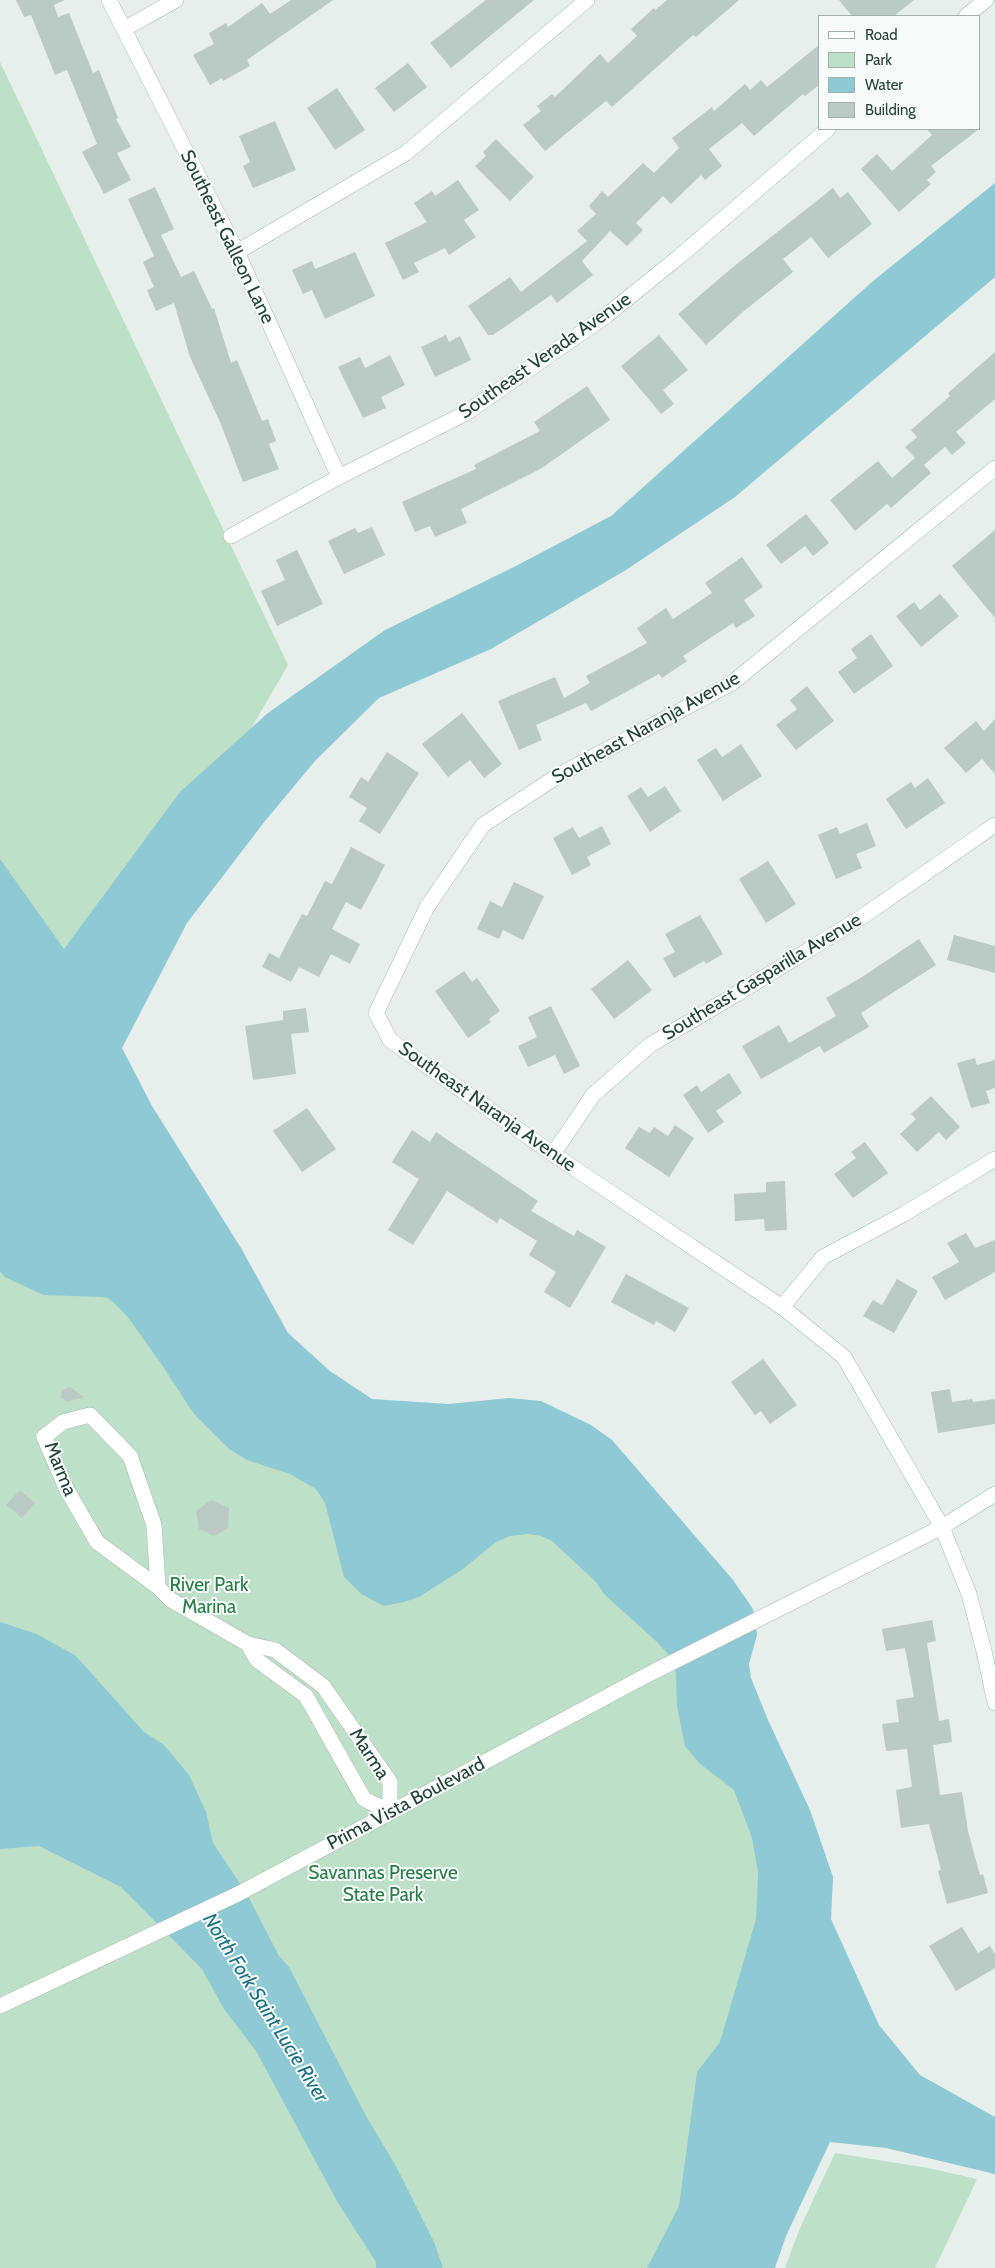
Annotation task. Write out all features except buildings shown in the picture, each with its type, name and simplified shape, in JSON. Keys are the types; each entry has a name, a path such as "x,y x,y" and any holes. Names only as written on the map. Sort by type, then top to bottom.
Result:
{"street":[{"name":"Southeast Galleon Lane","path":"109,0 237,252 339,476"},
{"path":"124,29 176,0"},
{"path":"237,252 406,153 587,0"},
{"path":"967,15 986,0"},
{"name":"Southeast Verada Avenue","path":"231,536 339,476 466,413 607,315 680,256 827,130"},
{"name":"Southeast Naranja Avenue","path":"995,468 732,683 559,775 484,825 426,907 376,1013 390,1040 553,1154 782,1307 844,1356 942,1527 969,1594 995,1703"},
{"name":"Southeast Gasparilla Avenue","path":"553,1154 593,1095 650,1045 859,919 995,825"},
{"path":"782,1307 823,1257 904,1214 995,1159"},
{"name":"Marma","path":"158,1587 154,1525 130,1456 90,1415 63,1422 44,1437 67,1490 96,1542 158,1587 171,1600 248,1644 275,1650 324,1686 390,1782 390,1812 364,1799 306,1696 257,1660 248,1644"},
{"name":"Prima Vista Boulevard","path":"0,2006 238,1894 649,1674 942,1527 995,1494"},
{"path":"332,1743 353,1729"}],"green space":[{"name":"Savannas Preserve State Park","path":"0,62 288,665 179,853 45,1074 244,1383 684,1585 781,1865 729,2268 0,2268"},
{"path":"835,2153 928,2168 977,2179 935,2268 785,2268 800,2228"}],"water":[{"path":"995,183 995,277 735,497 626,570 491,649 379,698 315,761 265,821 187,923 122,1048 152,1106 241,1248 288,1333 330,1371 372,1399 448,1404 509,1398 541,1401 591,1425 612,1440 733,1580 753,1609 757,1635 749,1664 751,1678 768,1720 810,1810 833,1877 831,1919 879,2025 920,2075 995,2117 995,2174 886,2148 830,2142 786,2236 775,2268 647,2268 679,2206 697,2072 720,2042 756,1919 758,1872 752,1838 734,1790 699,1763 685,1746 677,1706 676,1673 672,1658 605,1595 596,1582 552,1541 541,1536 527,1534 510,1536 496,1542 463,1569 419,1597 384,1606 361,1594 344,1577 325,1503 316,1489 290,1474 247,1460 229,1449 194,1414 127,1316 115,1304 108,1298 102,1297 43,1295 5,1277 0,1272 0,859 64,949 180,792 268,713 385,630 514,567 611,516 873,281"},
{"name":"North Fork Saint Lucie River","path":"0,1622 37,1634 76,1656 144,1732 164,1745 189,1775 206,1812 213,1843 247,1894 279,1956 289,1967 365,2114 398,2170 434,2242 443,2268 376,2268 376,2262 338,2203 256,2051 224,2009 202,1969 121,1887 39,1846 0,1849"}],"park label":[{"name":"River Park Marina","path":"209,1596"}]}
